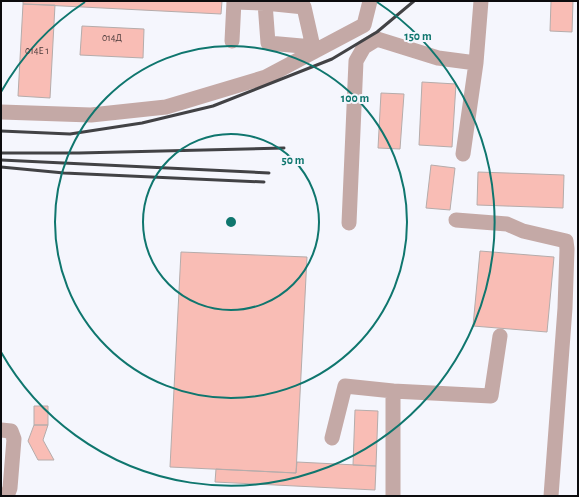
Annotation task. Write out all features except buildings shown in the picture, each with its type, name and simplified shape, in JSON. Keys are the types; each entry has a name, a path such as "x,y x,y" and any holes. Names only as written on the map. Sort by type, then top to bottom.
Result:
{"lane":[{"path":"232,41 234,1 266,3 304,7 315,48"},
{"path":"1,112 91,114 166,107 266,77 315,48 364,25 370,1"},
{"path":"463,154 476,63 481,1"},
{"path":"266,3 268,42 315,48"},
{"path":"349,223 356,61 364,47 377,40 438,58 476,63"},
{"path":"456,220 506,224 524,231 566,241 565,308 551,496"},
{"path":"332,438 345,386 492,396 500,336"},
{"path":"393,390 394,496"},
{"path":"1,430 10,431 14,440 10,488 7,496"}],"railway":[{"path":"1,131 70,134 142,123 213,106 332,59 377,32 414,1"},
{"path":"1,153 79,153 284,148"},
{"path":"1,160 269,173"},
{"path":"1,167 64,173 264,182"}]}
